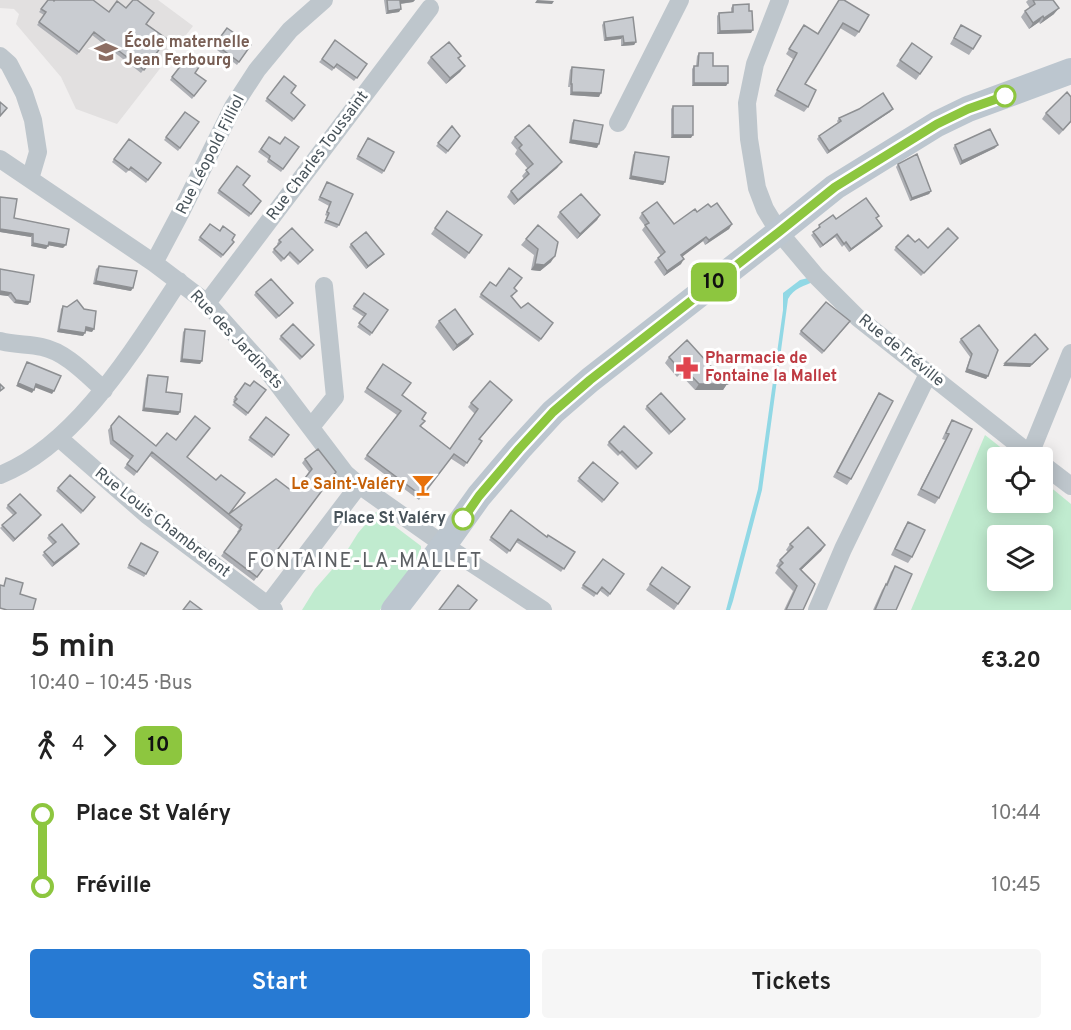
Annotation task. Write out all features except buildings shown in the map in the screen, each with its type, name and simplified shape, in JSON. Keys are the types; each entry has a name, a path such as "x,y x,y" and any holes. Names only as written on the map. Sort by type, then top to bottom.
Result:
{"street":[{"name":"Rue Léopold Filliol","path":"154,262 182,212 233,107 256,70 290,30 324,0"},
{"path":"618,123 680,0"},
{"name":"Rue de Fréville","path":"780,0 755,64 747,103 749,139 757,188 765,208 779,232 816,276 858,318 1022,447"},
{"name":"Rue Charles Toussaint","path":"207,303 430,8"},
{"path":"0,56 9,64 24,93 33,120 38,152 30,179"},
{"path":"394,610 479,496 519,449 553,412 590,380 835,187 937,124 968,109 1071,71"},
{"name":"Rue des Jardinets","path":"0,159 154,262 207,303 267,370 345,473 444,545 543,610"},
{"path":"0,475 13,470 58,438 104,390 179,281"},
{"path":"311,427 335,397 324,286"},
{"path":"0,341 43,347 60,353 104,390"},
{"path":"1040,447 1071,354"},
{"path":"817,610 843,549 928,374"},
{"name":"Rue Louis Chambrelent","path":"58,438 147,515 271,607"},
{"name":"Rue de Fréville","path":"1053,472 1071,486"},
{"path":"271,607 359,485"}],"shaded area":[{"name":"École maternelle Jean Ferbourg","path":"0,0 158,0 193,26 117,124 76,109 61,77 16,24 19,14 14,9 0,8"}],"green space":[{"path":"985,435 1000,447 987,447 987,513 1053,513 1053,489 1071,504 1071,610 911,610"},
{"path":"376,512 421,546 421,557 380,610 302,610 315,589 343,557 358,533"}],"water":[{"path":"812,277 815,281 796,290 788,299 762,490 733,601 730,610 726,610 758,489 783,310 783,293 800,280"}],"bus line":[{"name":"10","path":"463,519 479,496 553,412 590,380 835,187 937,124 968,109 1005,96"}],"place":[{"name":"École maternelle Jean Ferbourg","path":"106,52"},
{"name":"Pharmacie de Fontaine la Mallet","path":"687,368"},
{"name":"Le Saint-Valéry","path":"423,485"},
{"name":"Place St Valéry","path":"463,519"}],"district":[{"name":"FONTAINE-LA-MALLET","path":"365,562"}]}
